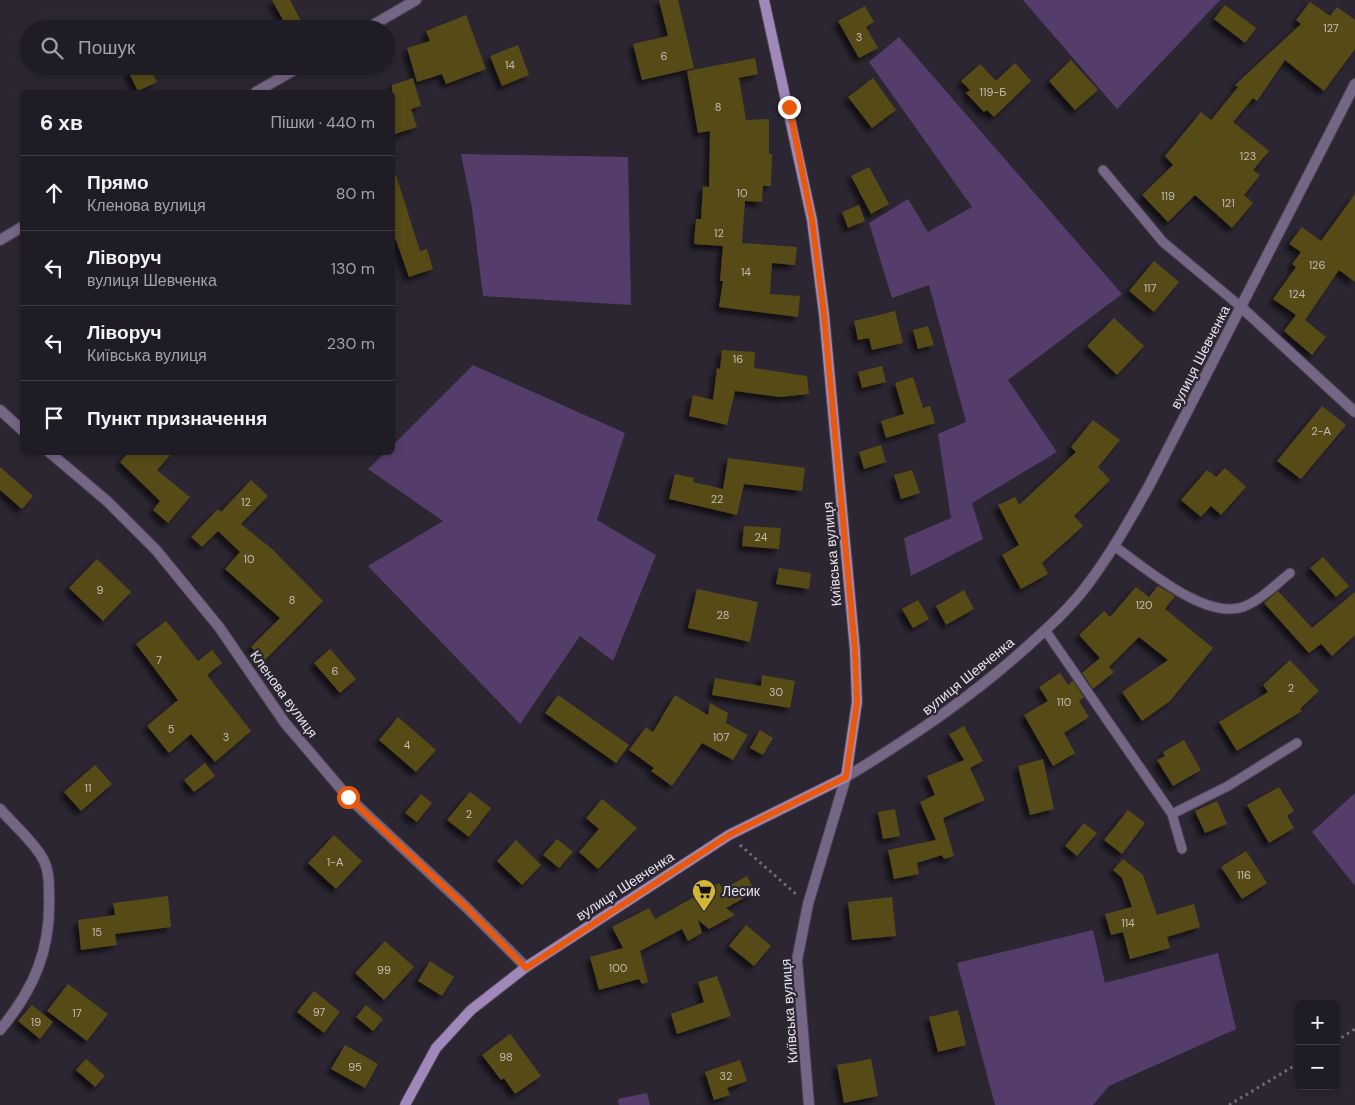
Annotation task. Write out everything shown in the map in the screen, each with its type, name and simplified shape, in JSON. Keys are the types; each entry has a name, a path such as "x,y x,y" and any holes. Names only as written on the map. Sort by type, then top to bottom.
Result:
{"main road":[{"name":"Київська вулиця","path":"764,0 812,220 824,314 856,676 857,702 846,777"},
{"name":"вулиця Шевченка","path":"405,1105 436,1048 471,1010 526,968 729,835 846,777"}],"street":[{"path":"382,20 416,0"},
{"path":"259,90 285,75"},
{"name":"вулиця Шевченка","path":"846,777 945,715 1009,664 1045,630 1088,584 1114,546 1150,484 1355,84"},
{"path":"0,240 20,228"},
{"path":"1241,307 1355,412"},
{"path":"0,410 20,428"},
{"name":"Кленова вулиця","path":"52,455 107,502 162,556 219,627 285,723 348,797 466,907 526,968"},
{"name":"Київська вулиця","path":"809,1105 797,960 808,904 846,777"},
{"path":"0,809 43,858 49,876 50,917 43,959 21,1005 0,1030"}],"lane":[{"path":"1103,170 1163,242 1241,307"},
{"path":"1114,546 1197,603 1215,609 1230,610 1258,599 1290,572"},
{"path":"1045,630 1172,814 1182,850"},
{"path":"1172,814 1228,786 1297,743"}],"path":[{"path":"729,835 808,904"},
{"path":"1340,1038 1355,1029"},
{"path":"1229,1105 1295,1065"}],"shaded area":[{"path":"1023,0 1220,0 1117,109"},
{"path":"899,37 1122,294 1008,380 1057,452 972,503 983,539 911,576 904,538 951,518 938,434 966,422 929,285 892,298 869,223 908,199 928,232 972,207 869,62"},
{"path":"461,154 628,157 631,305 483,296 472,208"},
{"path":"473,365 625,433 597,520 656,555 613,661 580,636 520,724 368,566 443,521 368,469 383,455 395,455 395,443"},
{"path":"1355,793 1355,886 1312,832"},
{"path":"1093,930 1105,983 1218,953 1236,1029 1109,1086 1093,1105 995,1105 957,963"},
{"path":"647,1093 650,1105 619,1105 618,1099"}],"building":[{"path":"272,0 290,0 300,20 283,20"},
{"path":"659,0 678,0 694,68 642,80 633,44 668,36"},
{"path":"1310,2 1330,16 1337,7 1355,20 1355,49 1324,91 1285,60 1257,101 1253,98 1233,122 1269,151 1253,170 1260,175 1244,195 1253,203 1232,228 1195,195 1168,222 1142,195 1173,165 1165,156 1201,112 1211,120 1238,87 1235,85 1301,24 1296,20"},
{"path":"1225,5 1256,28 1245,43 1214,19"},
{"path":"865,6 874,22 866,27 878,48 859,58 838,21"},
{"path":"466,15 486,69 446,84 442,74 417,82 407,48 430,41 426,31"},
{"path":"518,45 529,75 502,86 490,56"},
{"path":"755,58 758,74 739,78 746,120 769,119 769,154 772,154 771,186 763,186 762,202 745,201 742,243 797,247 795,265 772,263 770,294 800,296 798,317 719,307 723,281 720,281 723,246 694,244 696,219 701,219 703,186 709,187 710,131 698,133 687,71"},
{"path":"1071,60 1098,90 1075,110 1049,81"},
{"path":"1015,63 1031,81 994,117 987,110 984,112 966,93 970,90 961,81 980,64 996,81"},
{"path":"130,75 154,75 157,82 138,90"},
{"path":"413,78 421,106 411,109 417,127 395,134 395,90 392,90 392,85"},
{"path":"873,78 896,110 872,128 848,97"},
{"path":"869,167 889,204 871,214 851,176"},
{"path":"395,175 420,251 427,249 433,269 409,277 395,237"},
{"path":"1355,194 1355,282 1339,270 1305,320 1326,337 1312,355 1284,331 1296,315 1273,299 1296,267 1292,264 1301,252 1289,244 1302,227 1321,241"},
{"path":"859,205 865,221 848,228 842,212"},
{"path":"1154,261 1179,282 1154,312 1129,291"},
{"path":"895,311 903,343 872,350 869,338 858,340 854,321"},
{"path":"1114,318 1144,346 1117,375 1087,346"},
{"path":"928,326 934,345 918,349 913,330"},
{"path":"722,350 755,352 754,368 807,376 809,394 780,397 735,391 727,425 689,416 693,395 713,400 717,368 720,369"},
{"path":"882,366 886,382 862,388 858,372"},
{"path":"913,377 923,408 930,406 935,423 886,438 881,421 904,414 895,383"},
{"path":"1322,406 1346,425 1301,479 1277,461"},
{"path":"1093,420 1120,440 1098,467 1110,480 1074,516 1083,526 1042,563 1048,574 1021,589 1002,555 1019,545 998,505 1015,497 1019,505 1076,452 1071,447"},
{"path":"881,445 886,462 864,469 859,452"},
{"path":"126,455 170,455 157,470 190,497 168,523 153,510 160,501 120,462"},
{"path":"728,458 805,468 802,491 744,484 737,515 669,499 675,474 694,478 693,482 723,489"},
{"path":"0,467 33,496 22,509 0,490"},
{"path":"1225,468 1246,487 1221,515 1211,506 1201,517 1181,500 1207,470 1216,477"},
{"path":"912,470 920,493 901,499 894,475"},
{"path":"251,480 268,496 241,524 272,549 323,601 264,661 251,647 280,618 225,569 240,552 218,531 202,547 191,537 218,509 221,512"},
{"path":"744,526 781,528 779,549 742,546"},
{"path":"1323,557 1349,586 1336,597 1310,568"},
{"path":"97,559 131,592 103,621 69,588"},
{"path":"779,568 811,573 809,589 776,584"},
{"path":"1158,586 1175,596 1165,609 1213,648 1170,701 1142,721 1122,692 1168,660 1139,637 1109,667 1114,672 1093,689 1082,673 1100,658 1079,635 1104,611 1110,617 1136,587 1149,597"},
{"path":"697,589 758,602 750,642 688,628"},
{"path":"964,590 974,609 946,625 936,606"},
{"path":"1278,591 1312,628 1355,592 1355,635 1332,656 1321,644 1309,653 1264,603"},
{"path":"918,600 929,619 913,628 902,609"},
{"path":"166,621 198,661 212,650 222,663 207,675 251,731 215,762 191,734 169,753 147,726 178,700 136,644"},
{"path":"330,649 356,679 340,693 314,663"},
{"path":"1290,660 1319,691 1300,709 1302,711 1237,751 1219,722 1268,692 1263,685"},
{"path":"1060,673 1068,685 1073,681 1084,697 1079,701 1089,717 1064,733 1075,753 1053,766 1024,715 1048,701 1039,687"},
{"path":"762,675 795,681 790,708 712,695 715,678 761,686"},
{"path":"558,695 629,745 616,763 545,713"},
{"path":"675,695 708,715 710,703 728,713 726,723 748,735 733,760 702,743 672,786 651,771 654,768 629,750 646,727 653,732"},
{"path":"398,717 436,750 416,772 379,740"},
{"path":"964,726 983,761 970,768 985,800 943,818 954,856 944,859 942,855 917,863 919,874 894,879 888,850 936,840 920,802 935,795 927,776 964,760 949,734"},
{"path":"760,730 773,738 763,755 750,748"},
{"path":"1184,740 1201,770 1173,786 1157,760 1165,756 1163,752"},
{"path":"1043,759 1054,809 1030,815 1018,766"},
{"path":"205,763 215,776 194,792 184,780"},
{"path":"95,765 112,784 81,811 64,792"},
{"path":"1279,787 1294,811 1287,816 1294,828 1269,843 1247,805"},
{"path":"470,792 491,808 469,837 447,820"},
{"path":"421,794 432,803 417,822 405,813"},
{"path":"602,799 637,828 598,869 579,852 599,829 586,818"},
{"path":"1217,801 1227,824 1205,833 1195,811"},
{"path":"895,809 900,836 883,839 878,812"},
{"path":"1128,810 1145,823 1122,854 1104,840"},
{"path":"1084,823 1097,833 1077,856 1065,846"},
{"path":"334,835 362,861 336,889 308,863"},
{"path":"557,839 573,852 559,868 543,855"},
{"path":"516,840 541,865 522,885 497,861"},
{"path":"1246,851 1267,883 1242,899 1221,867"},
{"path":"1123,859 1143,875 1157,915 1194,904 1200,927 1167,937 1170,948 1130,959 1123,932 1111,935 1105,914 1132,907 1122,878 1113,870"},
{"path":"747,876 755,892 726,908 735,915 709,929 698,920 702,933 688,941 682,929 640,951 648,982 642,984 639,979 599,990 590,957 623,948 612,927 649,908 655,919 719,883 723,889"},
{"path":"168,896 171,927 115,934 117,945 81,950 78,920 115,915 113,903"},
{"path":"892,897 896,936 852,940 848,902"},
{"path":"746,925 771,946 754,966 729,946"},
{"path":"385,941 414,967 384,1000 355,973"},
{"path":"430,961 454,977 442,996 418,981"},
{"path":"717,976 731,1016 677,1034 671,1014 704,1002 698,982"},
{"path":"68,984 108,1014 87,1041 47,1011"},
{"path":"314,991 340,1012 324,1033 297,1012"},
{"path":"32,1005 53,1022 40,1039 18,1021"},
{"path":"366,1005 383,1019 373,1031 356,1017"},
{"path":"958,1010 966,1045 938,1052 929,1017"},
{"path":"510,1034 541,1076 515,1094 504,1078 501,1080 482,1055"},
{"path":"345,1045 378,1064 365,1088 331,1069"},
{"path":"86,1059 105,1076 95,1087 76,1070"},
{"path":"871,1059 878,1096 844,1103 837,1065"},
{"path":"740,1060 747,1081 727,1088 730,1095 714,1100 705,1072"}],"place":[{"name":"Лесик","path":"704,912"}],"route":[{"path":"348,797 466,907 526,968 729,835 846,777 857,702 855,650 824,314 812,220 789,107"}]}
